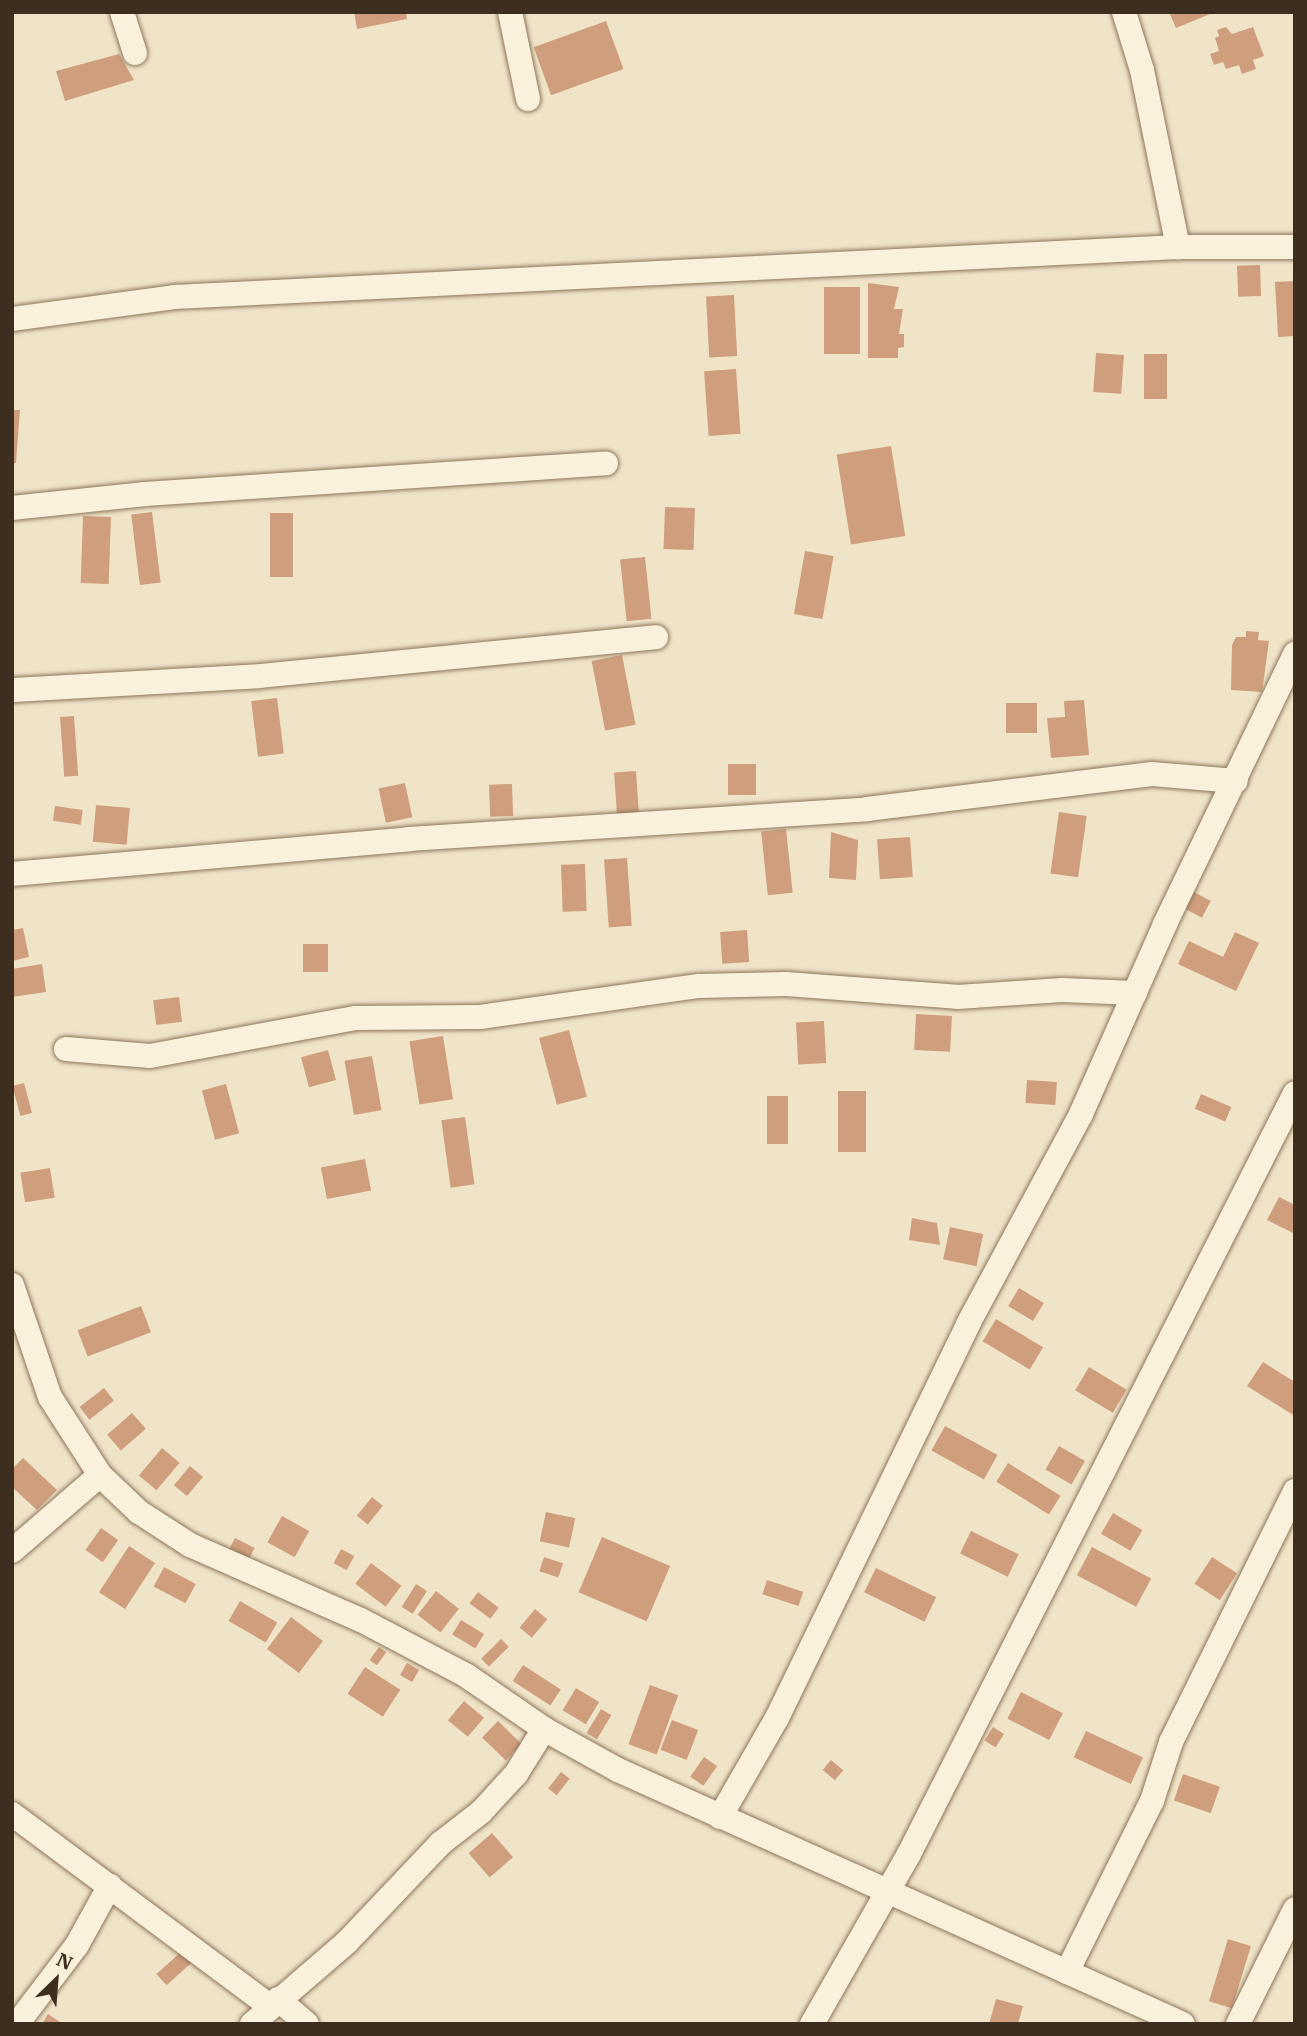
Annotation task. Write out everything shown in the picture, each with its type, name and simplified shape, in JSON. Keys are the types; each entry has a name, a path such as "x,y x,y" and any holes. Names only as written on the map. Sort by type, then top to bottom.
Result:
{"street":[{"path":"122,12 135,53"},
{"path":"510,12 528,99"},
{"path":"1124,12 1142,70 1178,247"},
{"path":"12,318 174,297 1178,247 1295,247"},
{"path":"12,508 145,494 606,463"},
{"path":"12,690 260,676 656,637"},
{"path":"720,1817 777,1718 956,1349 1081,1114 1295,654"},
{"path":"12,874 409,839 867,809 1152,774 1236,781"},
{"path":"66,1049 150,1056 355,1018 480,1017 699,986 786,984 957,997 1062,990 1135,993"},
{"path":"812,2024 888,1894 1295,1093"},
{"path":"12,1285 50,1397 100,1475 139,1512 190,1545 361,1620 467,1676 544,1729 618,1770 888,1894 1183,2024"},
{"path":"12,1551 100,1475"},
{"path":"1067,1972 1152,1801 1171,1742 1295,1491"},
{"path":"252,2024 347,1942 441,1843 481,1812 516,1773 544,1729"},
{"path":"12,1814 307,2024"},
{"path":"17,2024 77,1945 110,1885"},
{"path":"1238,2024 1295,1909"}],"building":[{"path":"354,12 406,12 407,19 357,29"},
{"path":"1169,12 1215,12 1176,28"},
{"path":"606,21 623,69 551,95 534,47"},
{"path":"1226,27 1232,34 1253,27 1264,56 1253,60 1256,69 1242,74 1239,65 1226,69 1223,62 1214,65 1210,54 1219,51 1215,38 1219,36 1217,30"},
{"path":"119,54 134,80 65,101 56,71"},
{"path":"1260,265 1261,296 1238,297 1237,266"},
{"path":"1295,281 1295,336 1278,337 1275,282"},
{"path":"868,283 899,287 894,309 903,309 899,334 904,334 904,347 898,348 898,358 868,358"},
{"path":"824,287 860,287 860,354 824,354"},
{"path":"734,295 737,356 709,357 706,296"},
{"path":"1096,353 1124,355 1121,394 1093,392"},
{"path":"1144,354 1167,354 1167,399 1144,399"},
{"path":"736,369 741,434 709,436 704,371"},
{"path":"12,410 20,410 16,463 12,463"},
{"path":"891,446 905,536 851,544 837,455"},
{"path":"665,507 695,508 694,550 664,549"},
{"path":"152,512 161,582 140,585 131,515"},
{"path":"270,513 293,513 293,577 270,577"},
{"path":"83,516 111,517 109,584 81,583"},
{"path":"805,551 834,556 822,619 794,614"},
{"path":"645,557 651,619 627,621 620,560"},
{"path":"1246,631 1259,632 1258,640 1269,641 1262,692 1231,690 1232,645 1236,637 1246,637"},
{"path":"622,655 636,725 605,731 592,661"},
{"path":"277,698 284,754 258,757 251,701"},
{"path":"1084,700 1089,755 1051,758 1047,718 1065,717 1064,701"},
{"path":"1006,703 1037,703 1037,733 1006,733"},
{"path":"74,716 78,776 64,777 60,717"},
{"path":"728,764 756,764 756,795 728,795"},
{"path":"636,771 639,813 617,814 614,773"},
{"path":"405,783 412,817 386,823 379,789"},
{"path":"512,784 513,816 490,817 489,785"},
{"path":"96,805 130,808 127,845 93,842"},
{"path":"55,806 83,810 81,825 53,821"},
{"path":"1059,812 1087,816 1078,877 1050,873"},
{"path":"786,829 793,893 768,895 761,832"},
{"path":"831,832 858,840 856,880 829,878"},
{"path":"910,837 913,877 880,879 877,839"},
{"path":"627,858 632,926 609,927 604,860"},
{"path":"585,864 587,911 563,912 561,865"},
{"path":"1194,892 1211,901 1202,918 1185,909"},
{"path":"23,928 29,957 12,961 12,930"},
{"path":"747,930 749,962 722,964 720,932"},
{"path":"1235,932 1259,943 1236,991 1178,964 1189,941 1223,957"},
{"path":"303,944 328,944 328,972 303,972"},
{"path":"42,964 46,992 12,997 12,969"},
{"path":"179,997 182,1022 156,1025 153,1000"},
{"path":"916,1014 952,1016 950,1052 914,1050"},
{"path":"824,1021 826,1063 798,1064 796,1022"},
{"path":"569,1030 587,1097 557,1105 539,1038"},
{"path":"443,1036 453,1099 419,1105 409,1041"},
{"path":"328,1050 336,1080 309,1087 301,1057"},
{"path":"372,1056 382,1110 354,1115 344,1061"},
{"path":"1027,1080 1057,1082 1055,1105 1025,1103"},
{"path":"24,1083 32,1113 20,1116 12,1086"},
{"path":"226,1084 239,1133 215,1140 202,1090"},
{"path":"838,1091 866,1091 866,1152 838,1152"},
{"path":"1201,1094 1231,1107 1225,1122 1195,1109"},
{"path":"767,1096 788,1096 788,1144 767,1144"},
{"path":"465,1117 474,1184 451,1188 441,1120"},
{"path":"365,1159 371,1190 327,1199 321,1168"},
{"path":"50,1168 55,1198 25,1202 20,1173"},
{"path":"1279,1197 1295,1205 1295,1234 1267,1220"},
{"path":"912,1218 937,1223 940,1245 909,1240"},
{"path":"950,1227 983,1234 976,1266 943,1259"},
{"path":"1019,1288 1044,1303 1033,1321 1008,1306"},
{"path":"141,1306 151,1332 88,1357 78,1330"},
{"path":"996,1319 1043,1347 1030,1370 983,1341"},
{"path":"1263,1362 1295,1382 1295,1416 1247,1386"},
{"path":"1089,1367 1127,1390 1113,1413 1075,1390"},
{"path":"104,1388 114,1401 89,1420 80,1407"},
{"path":"132,1413 146,1429 121,1450 107,1435"},
{"path":"945,1426 997,1455 984,1480 931,1450"},
{"path":"1059,1446 1085,1461 1071,1484 1046,1469"},
{"path":"162,1448 180,1463 156,1490 139,1476"},
{"path":"23,1458 57,1490 37,1510 12,1487 12,1469"},
{"path":"1008,1463 1061,1496 1049,1515 996,1482"},
{"path":"190,1466 203,1477 187,1496 174,1485"},
{"path":"372,1497 383,1506 368,1524 357,1516"},
{"path":"546,1512 575,1518 569,1548 540,1541"},
{"path":"1113,1513 1142,1530 1130,1551 1101,1534"},
{"path":"282,1516 309,1531 295,1557 267,1542"},
{"path":"101,1528 118,1540 103,1562 86,1550"},
{"path":"971,1531 1019,1554 1008,1577 960,1553"},
{"path":"602,1537 670,1566 647,1621 579,1592"},
{"path":"235,1538 255,1548 249,1559 230,1549"},
{"path":"129,1546 155,1563 125,1609 99,1592"},
{"path":"1092,1547 1151,1578 1136,1607 1077,1575"},
{"path":"341,1549 354,1556 347,1570 333,1563"},
{"path":"544,1557 563,1563 558,1577 539,1571"},
{"path":"1212,1557 1237,1573 1220,1600 1195,1584"},
{"path":"371,1563 401,1586 386,1607 355,1584"},
{"path":"164,1567 196,1584 185,1603 154,1586"},
{"path":"876,1568 936,1597 924,1622 864,1592"},
{"path":"767,1580 803,1592 799,1606 762,1594"},
{"path":"416,1584 427,1591 413,1614 402,1607"},
{"path":"436,1591 459,1609 440,1632 418,1615"},
{"path":"478,1592 499,1608 490,1619 470,1603"},
{"path":"240,1601 277,1622 266,1642 228,1621"},
{"path":"535,1609 547,1619 532,1638 520,1627"},
{"path":"291,1617 323,1641 299,1673 267,1649"},
{"path":"461,1620 484,1634 475,1648 452,1635"},
{"path":"501,1639 509,1647 489,1667 481,1659"},
{"path":"379,1647 386,1652 377,1665 370,1660"},
{"path":"407,1663 419,1670 412,1682 400,1675"},
{"path":"523,1665 561,1690 550,1705 513,1681"},
{"path":"365,1667 400,1690 383,1717 348,1694"},
{"path":"650,1685 678,1695 657,1754 628,1744"},
{"path":"576,1688 599,1702 586,1724 563,1710"},
{"path":"1021,1692 1063,1713 1049,1740 1007,1719"},
{"path":"464,1701 484,1718 468,1737 448,1720"},
{"path":"601,1709 611,1715 597,1739 587,1733"},
{"path":"672,1720 698,1730 687,1760 661,1750"},
{"path":"498,1721 522,1744 506,1760 482,1738"},
{"path":"993,1727 1004,1734 996,1747 985,1741"},
{"path":"1086,1731 1143,1758 1131,1784 1074,1757"},
{"path":"704,1757 717,1766 703,1786 690,1777"},
{"path":"831,1760 843,1770 835,1780 823,1770"},
{"path":"561,1772 570,1779 557,1795 548,1789"},
{"path":"1183,1774 1220,1787 1211,1813 1174,1800"},
{"path":"492,1833 513,1857 490,1877 469,1853"},
{"path":"1228,1939 1251,1946 1232,2008 1209,2001"},
{"path":"181,1952 191,1963 167,1985 156,1974"},
{"path":"996,1999 1023,2006 1018,2024 989,2024"},
{"path":"48,2014 60,2022 59,2024 42,2024"}]}
